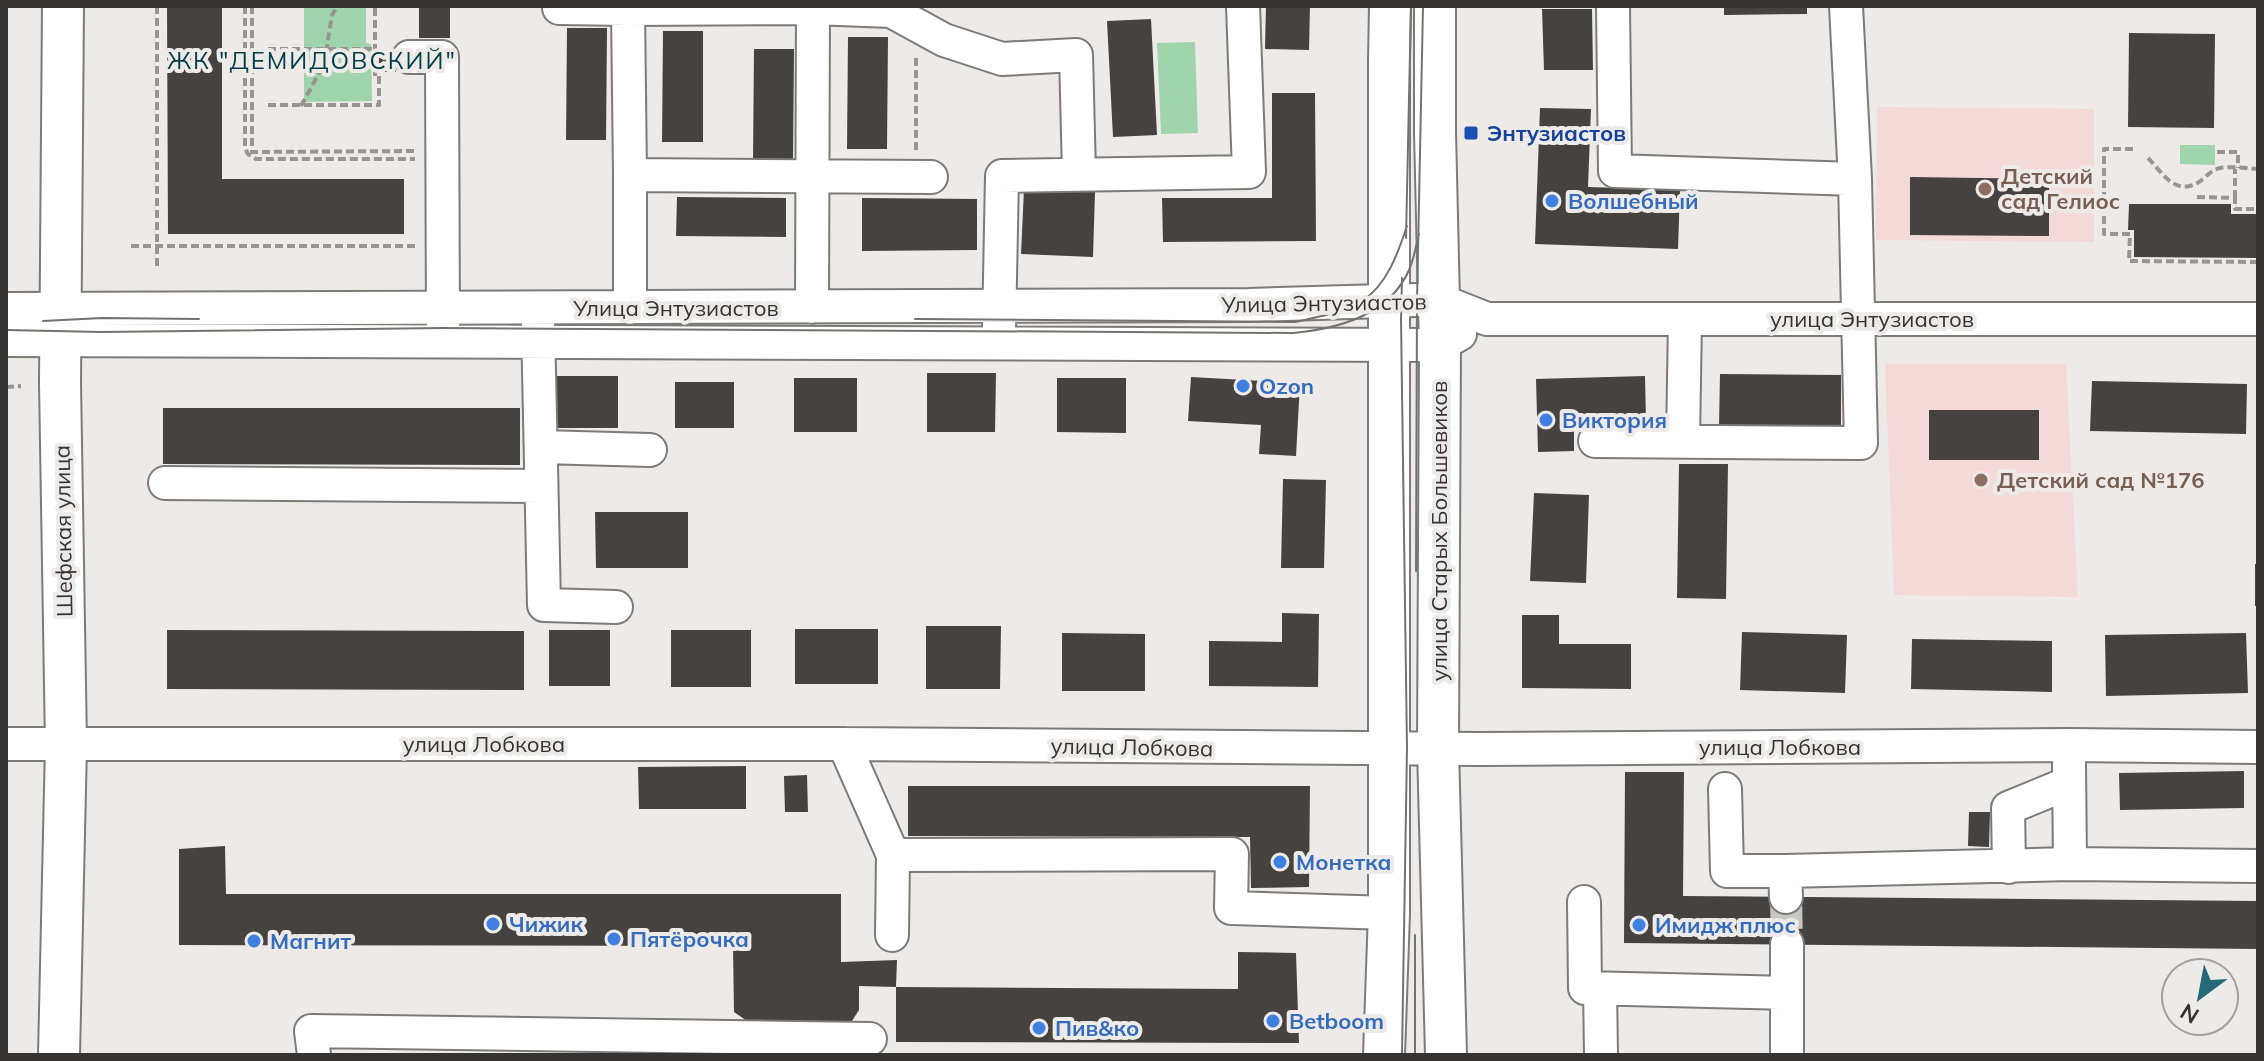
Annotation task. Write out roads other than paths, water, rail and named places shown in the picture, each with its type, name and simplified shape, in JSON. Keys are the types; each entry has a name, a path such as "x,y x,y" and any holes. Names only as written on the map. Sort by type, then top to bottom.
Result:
{"main road":[{"name":"Шефская улица","path":"59,1055 66,745 61,325 63,6"},
{"path":"1384,1055 1389,913 1390,6"},
{"name":"улица Старых Большевиков","path":"1435,6 1440,345 1438,748 1446,1055"}],"street":[{"path":"999,344 1002,176 1249,172 1243,6"},
{"path":"1613,6 1615,171 1855,179"},
{"path":"1595,441 1861,443 1855,179 1846,6"},
{"path":"559,8 813,8 899,14 944,40 1002,59 1076,55 1079,174"},
{"path":"812,307 813,8"},
{"path":"628,9 630,308"},
{"path":"398,53 442,48 444,342"},
{"path":"630,175 923,178"},
{"name":"Улица Энтузиастов","path":"6,340 61,325 443,309 1249,305 1439,300 1487,319"},
{"path":"537,308 544,605 616,607"},
{"name":"Улица Энтузиастов","path":"6,309 61,325 444,342 1440,345 1487,319"},
{"name":"улица Энтузиастов","path":"1487,319 2258,319"},
{"path":"1683,441 1685,319"},
{"path":"541,447 650,450"},
{"path":"165,483 541,486"},
{"name":"улица Лобкова","path":"6,744 2258,747"},
{"path":"844,744 893,855 892,935"},
{"path":"2069,745 2070,864"},
{"path":"2009,867 2008,808 2069,783"},
{"path":"1725,789 1727,871 1786,884 2070,864 2258,866"},
{"path":"893,855 1232,854 1231,908 1389,913"},
{"path":"1584,902 1585,988 1787,993"},
{"path":"1787,944 1787,1055"},
{"path":"1600,989 1601,1055"},
{"path":"314,1055 311,1031 784,1046 870,1039"}],"tunnel":[{"path":"1786,897 1787,944"}],"tram line":[{"path":"1406,238 1411,6"},
{"path":"1416,571 1423,6"},
{"path":"915,319 1295,322 1346,309 1371,294 1390,268 1407,226"},
{"path":"6,330 101,332 443,328 1293,333 1344,323 1389,299 1409,270 1419,234"},
{"path":"1402,278 1407,748 1402,1055"},
{"path":"43,321 199,319"},
{"path":"1415,935 1415,1055"}],"place":[{"name":"Энтузиастов","path":"1471,133"},
{"name":"Детский сад Гелиос","path":"1985,189"},
{"name":"Волшебный","path":"1552,201"},
{"name":"Ozon","path":"1243,386"},
{"name":"Виктория","path":"1546,420"},
{"name":"Детский сад №176","path":"1981,480"},
{"name":"Монетка","path":"1280,862"},
{"name":"Чижик","path":"493,924"},
{"name":"Имидж плюс","path":"1639,925"},
{"name":"Пятёрочка","path":"614,939"},
{"name":"Магнит","path":"254,941"},
{"name":"Betboom","path":"1273,1021"},
{"name":"Пив&ко","path":"1039,1028"}],"district":[{"name":"ЖК \"ДЕМИДОВСКИЙ\"","path":"312,60"}]}
